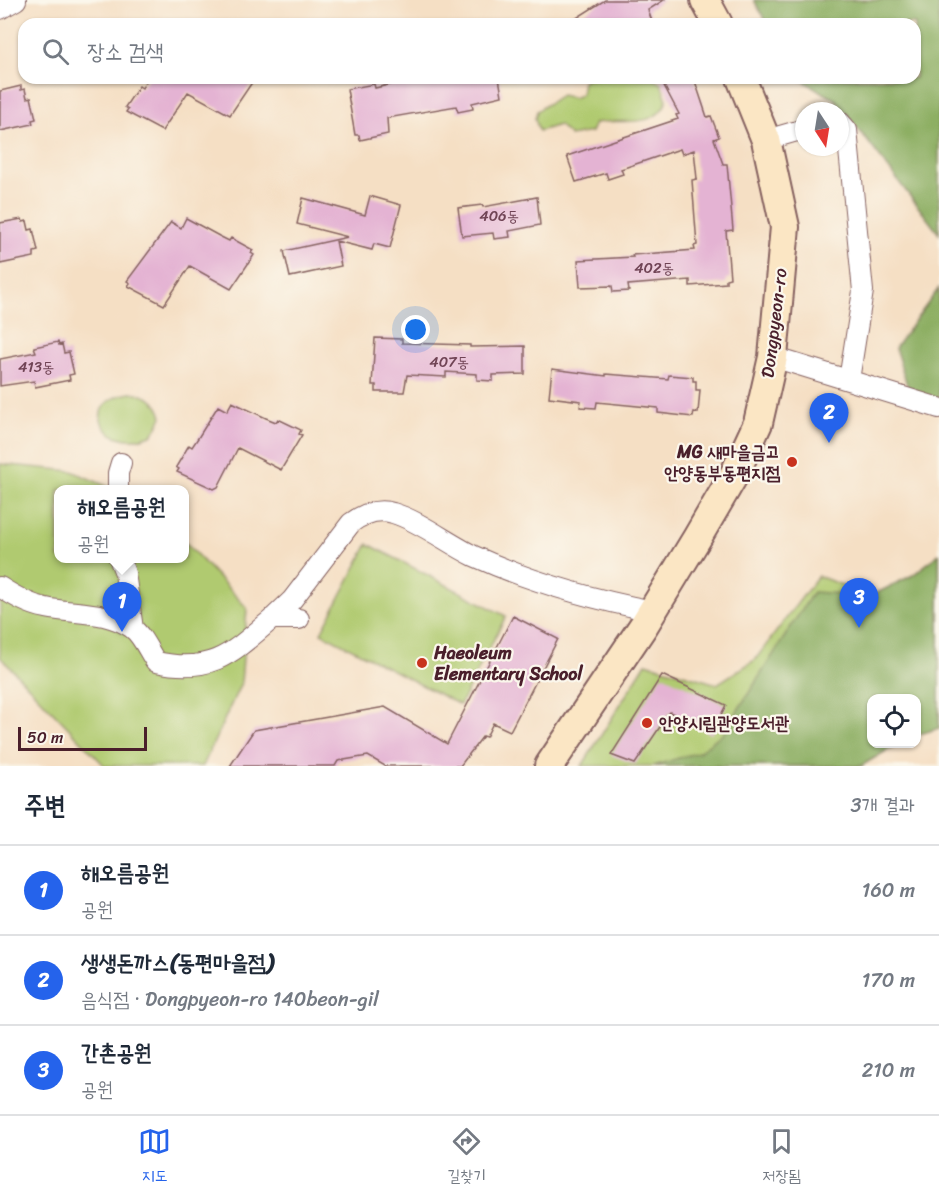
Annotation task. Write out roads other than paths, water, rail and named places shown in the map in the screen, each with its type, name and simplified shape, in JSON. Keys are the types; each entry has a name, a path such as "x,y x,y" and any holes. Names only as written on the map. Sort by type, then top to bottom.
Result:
{"street":[{"path":"0,9 16,0"},
{"path":"705,0 715,18"},
{"name":"Dongpyeon-ro","path":"549,766 653,611 735,473 758,423 773,357 785,227 766,140 743,84"},
{"path":"766,140 795,132"},
{"path":"849,150 863,291 849,380"},
{"path":"773,357 939,408"},
{"path":"118,485 121,463"},
{"path":"121,563 125,573 133,629 156,662 177,666 206,665 242,646 292,600 351,523 361,516 383,511 402,516 452,545 524,578 606,602 653,611"},
{"path":"0,587 20,600 45,608 99,615 133,629"},
{"path":"272,619 299,619"}],"place":[{"name":"생생돈까스(동편마을점)","path":"829,443"},
{"name":"MG 새마을금고 안양동부동편지점","path":"792,462"},
{"name":"간촌공원","path":"859,628"},
{"name":"해오름공원","path":"122,632"},
{"name":"Haeoleum Elementary School","path":"422,663"},
{"name":"안양시립관양도서관","path":"647,723"}]}
